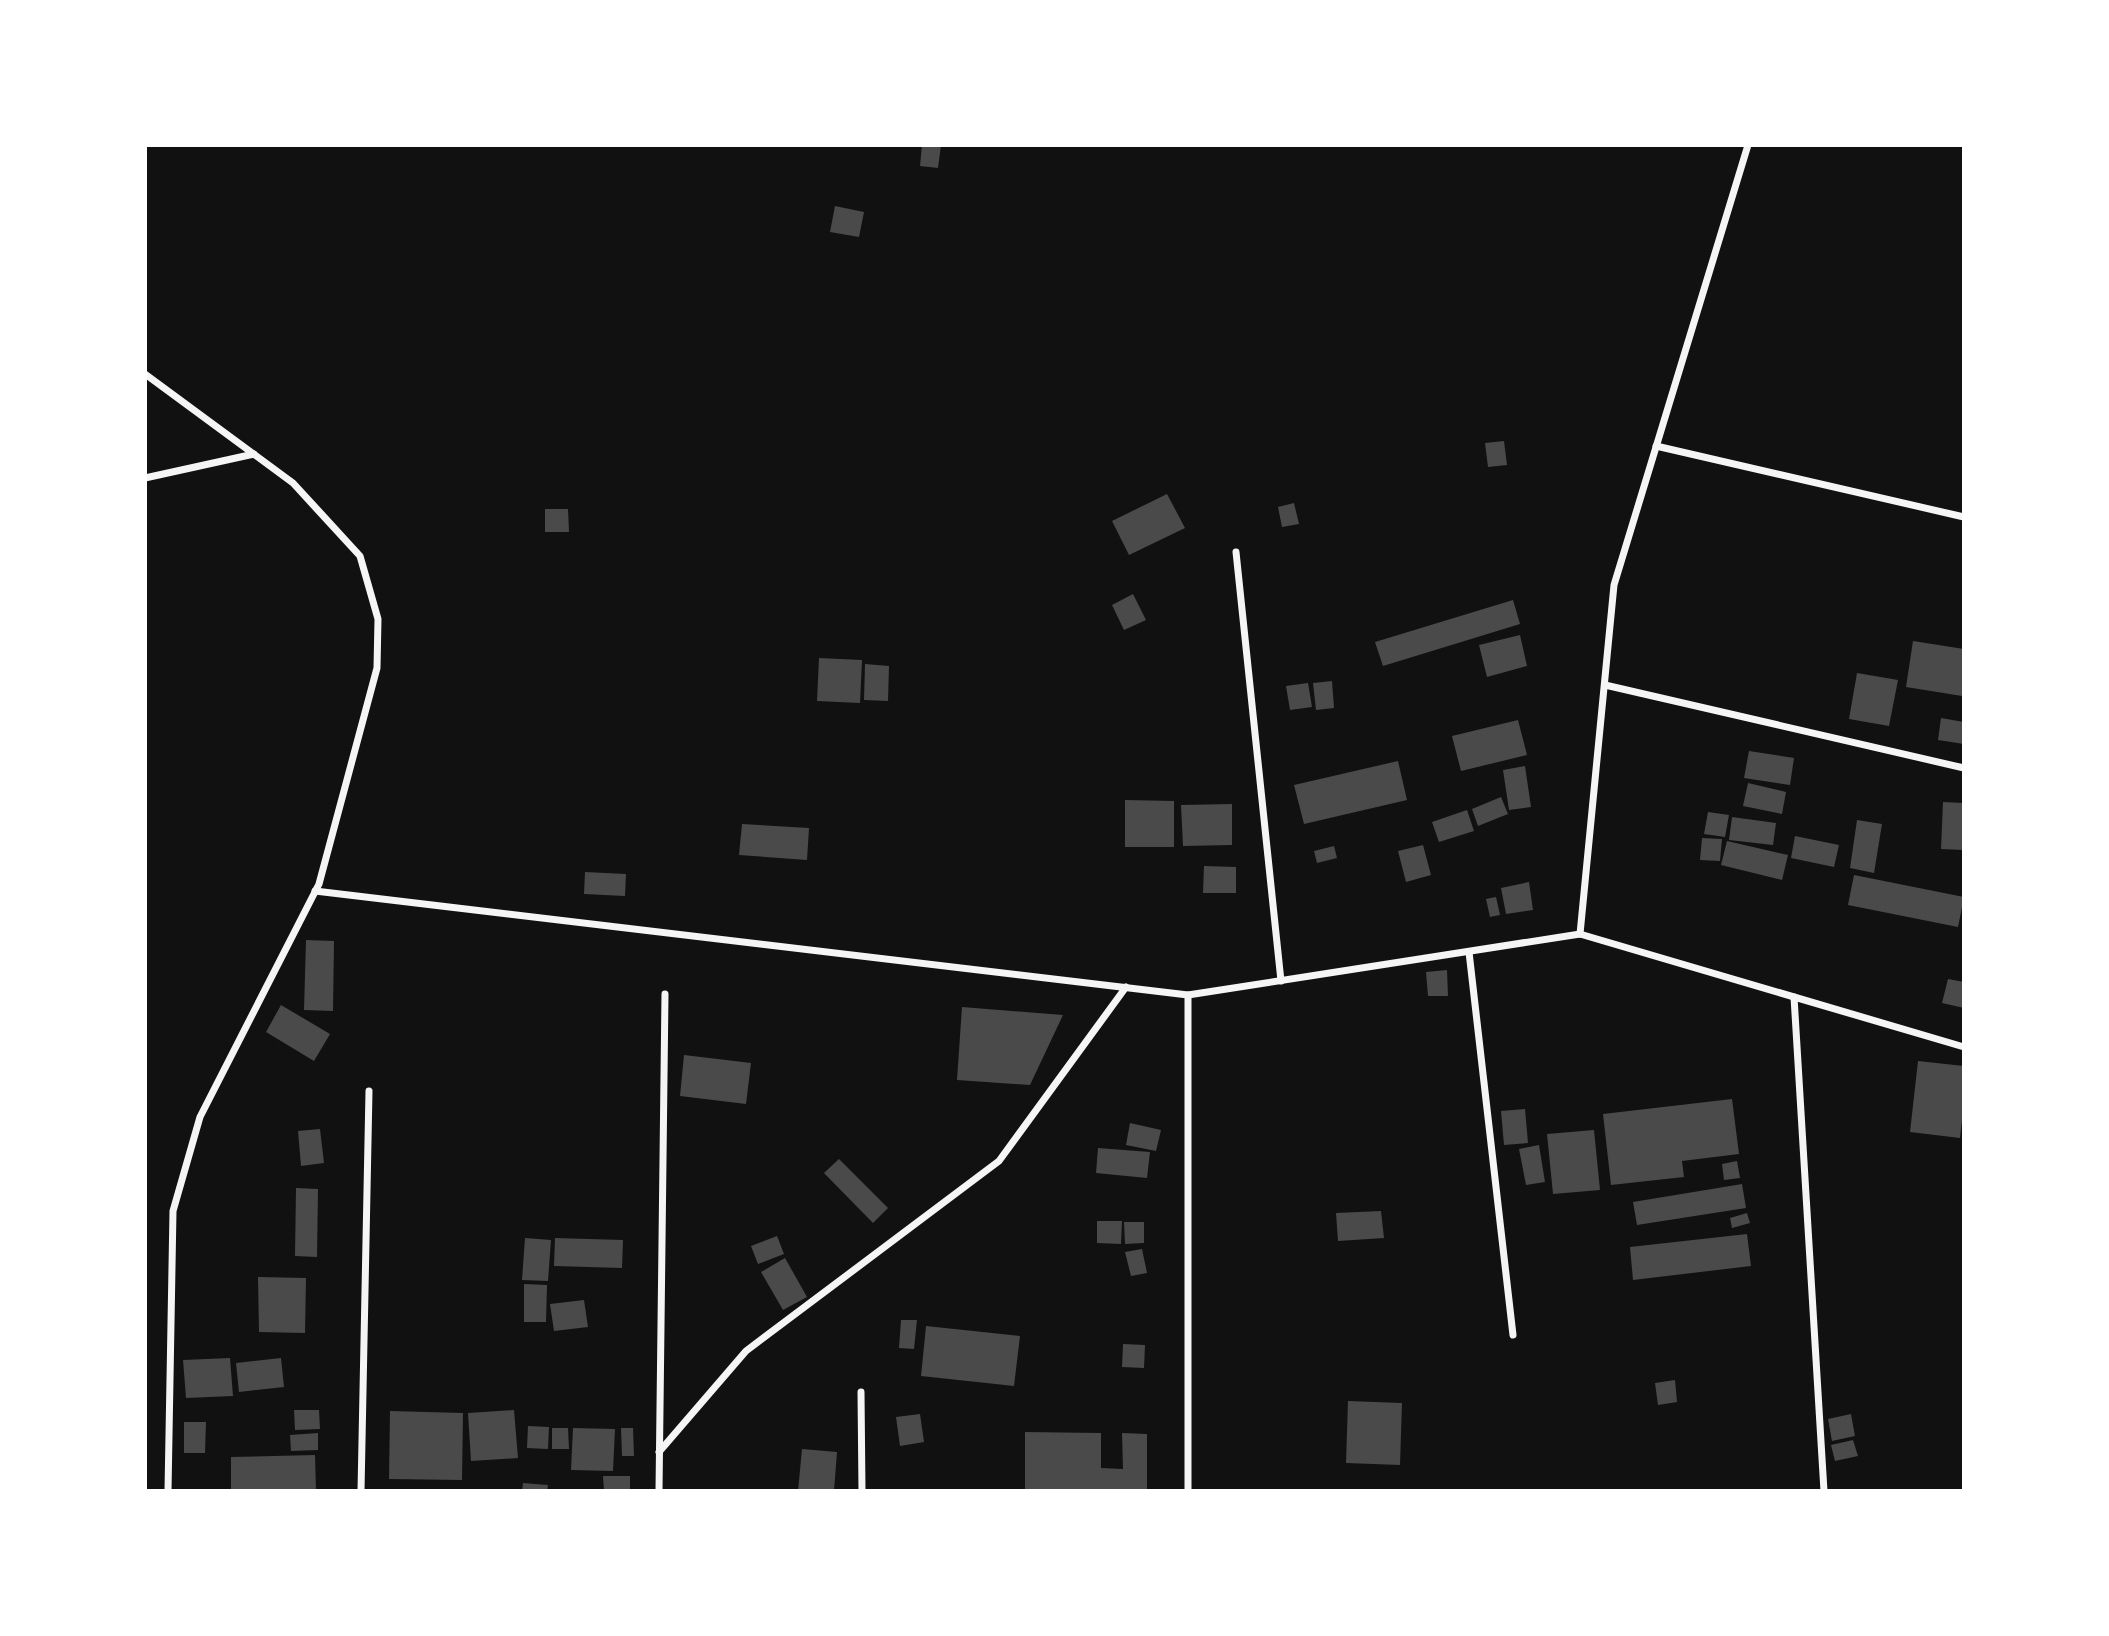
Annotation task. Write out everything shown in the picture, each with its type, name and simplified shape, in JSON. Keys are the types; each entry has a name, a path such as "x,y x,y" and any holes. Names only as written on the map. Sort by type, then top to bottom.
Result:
{"street":[{"path":"1580,934 1614,585 1748,145"},
{"path":"145,374 293,483 360,556 378,619 377,668 320,884 200,1117 173,1211 168,1491"},
{"path":"1657,446 1964,517"},
{"path":"145,478 254,454"},
{"path":"1236,552 1281,981"},
{"path":"1605,685 1964,768"},
{"path":"315,891 1188,995 1580,934 1964,1047"},
{"path":"1469,951 1513,1335"},
{"path":"659,1452 746,1351 999,1161 1126,988"},
{"path":"659,1491 665,994"},
{"path":"1188,995 1188,1491"},
{"path":"1794,997 1824,1491"},
{"path":"361,1491 369,1091"},
{"path":"861,1392 862,1491"}],"building":[{"path":"922,145 941,145 938,168 920,166"},
{"path":"835,206 864,212 859,237 830,232"},
{"path":"1504,441 1507,465 1488,467 1485,443"},
{"path":"1167,494 1185,528 1129,555 1112,521"},
{"path":"1294,503 1299,524 1282,527 1278,507"},
{"path":"545,509 568,509 569,532 545,532"},
{"path":"1133,594 1146,620 1124,630 1112,605"},
{"path":"1513,600 1520,624 1383,666 1375,642"},
{"path":"1520,635 1527,666 1487,677 1479,645"},
{"path":"1913,641 1964,649 1962,696 1906,687"},
{"path":"819,658 862,660 860,703 817,701"},
{"path":"865,664 889,666 888,701 864,700"},
{"path":"1857,673 1898,680 1889,726 1849,719"},
{"path":"1332,681 1334,708 1316,710 1313,683"},
{"path":"1308,683 1312,707 1290,710 1286,686"},
{"path":"1941,718 1964,722 1964,744 1938,740"},
{"path":"1518,720 1527,755 1461,771 1452,736"},
{"path":"1749,751 1794,758 1790,785 1744,778"},
{"path":"1398,761 1407,800 1304,824 1294,785"},
{"path":"1525,766 1531,807 1509,810 1503,770"},
{"path":"1748,783 1786,792 1782,814 1743,806"},
{"path":"1501,797 1508,814 1478,826 1472,809"},
{"path":"1125,800 1174,801 1174,847 1125,847"},
{"path":"1943,802 1964,803 1964,850 1941,849"},
{"path":"1232,804 1232,845 1183,846 1181,805"},
{"path":"1467,810 1474,831 1439,842 1432,822"},
{"path":"1708,812 1729,815 1725,837 1704,834"},
{"path":"1732,817 1776,823 1773,845 1729,840"},
{"path":"1857,820 1882,824 1874,873 1850,868"},
{"path":"742,824 809,828 807,860 739,855"},
{"path":"1795,836 1839,845 1834,867 1791,858"},
{"path":"1702,838 1722,839 1720,861 1700,860"},
{"path":"1727,841 1788,855 1782,880 1721,865"},
{"path":"1423,845 1431,875 1406,882 1398,851"},
{"path":"1334,846 1337,858 1317,863 1314,851"},
{"path":"1204,866 1236,867 1236,893 1203,893"},
{"path":"585,872 626,874 625,896 584,894"},
{"path":"1854,875 1964,897 1958,927 1848,905"},
{"path":"1529,882 1533,910 1506,914 1501,888"},
{"path":"1496,897 1500,915 1490,917 1486,899"},
{"path":"306,940 334,941 333,1011 304,1010"},
{"path":"1447,970 1448,996 1428,996 1426,972"},
{"path":"1948,979 1964,982 1964,1008 1942,1003"},
{"path":"281,1005 330,1034 314,1061 266,1032"},
{"path":"962,1007 1063,1015 1030,1085 957,1080"},
{"path":"684,1055 751,1063 746,1104 680,1096"},
{"path":"1918,1061 1964,1066 1960,1138 1910,1132"},
{"path":"1732,1099 1739,1154 1682,1161 1684,1177 1611,1185 1603,1114"},
{"path":"1525,1109 1528,1143 1504,1145 1501,1111"},
{"path":"1130,1123 1161,1130 1156,1151 1126,1145"},
{"path":"320,1129 324,1163 301,1166 298,1131"},
{"path":"1594,1130 1600,1190 1553,1194 1547,1134"},
{"path":"1539,1145 1545,1182 1526,1185 1519,1149"},
{"path":"1098,1148 1150,1152 1147,1178 1096,1173"},
{"path":"839,1159 888,1208 873,1223 824,1173"},
{"path":"1737,1161 1740,1178 1724,1180 1722,1164"},
{"path":"1742,1184 1746,1208 1637,1225 1633,1202"},
{"path":"296,1188 318,1189 317,1257 295,1256"},
{"path":"1381,1211 1384,1238 1338,1241 1336,1213"},
{"path":"1747,1213 1750,1223 1732,1228 1730,1218"},
{"path":"1097,1221 1122,1221 1121,1244 1097,1243"},
{"path":"1124,1222 1144,1222 1144,1243 1125,1244"},
{"path":"1747,1234 1751,1266 1633,1280 1630,1247"},
{"path":"777,1236 784,1254 758,1264 751,1246"},
{"path":"525,1238 551,1240 548,1281 522,1280"},
{"path":"555,1238 623,1240 622,1268 554,1266"},
{"path":"1142,1249 1147,1273 1131,1276 1125,1252"},
{"path":"785,1258 807,1297 783,1310 761,1272"},
{"path":"258,1277 306,1278 305,1333 259,1332"},
{"path":"524,1284 547,1285 546,1322 524,1322"},
{"path":"584,1300 588,1327 554,1331 550,1304"},
{"path":"901,1320 917,1320 914,1349 899,1348"},
{"path":"926,1326 1020,1336 1014,1386 921,1376"},
{"path":"1123,1344 1145,1345 1144,1368 1122,1367"},
{"path":"230,1358 233,1396 186,1398 183,1360"},
{"path":"281,1358 284,1387 239,1392 236,1363"},
{"path":"1675,1380 1677,1402 1658,1405 1655,1383"},
{"path":"1348,1401 1402,1403 1400,1465 1346,1463"},
{"path":"294,1410 319,1410 320,1429 295,1430"},
{"path":"514,1410 518,1458 471,1461 468,1413"},
{"path":"390,1411 463,1413 462,1480 389,1479"},
{"path":"920,1414 924,1442 900,1446 896,1417"},
{"path":"1851,1414 1855,1436 1832,1441 1828,1419"},
{"path":"184,1422 206,1422 205,1453 184,1453"},
{"path":"528,1426 549,1427 548,1449 527,1448"},
{"path":"552,1428 568,1428 569,1449 552,1449"},
{"path":"573,1428 615,1429 613,1471 571,1470"},
{"path":"621,1428 633,1428 634,1456 622,1456"},
{"path":"1025,1432 1101,1433 1101,1468 1123,1469 1122,1433 1147,1434 1147,1491 1025,1491"},
{"path":"318,1433 318,1450 291,1451 290,1435"},
{"path":"1853,1440 1858,1456 1835,1461 1831,1445"},
{"path":"802,1449 837,1452 834,1491 798,1491"},
{"path":"315,1455 316,1491 231,1491 231,1457"},
{"path":"603,1476 630,1476 630,1491 604,1491"},
{"path":"523,1483 548,1485 547,1491 522,1491"}]}
